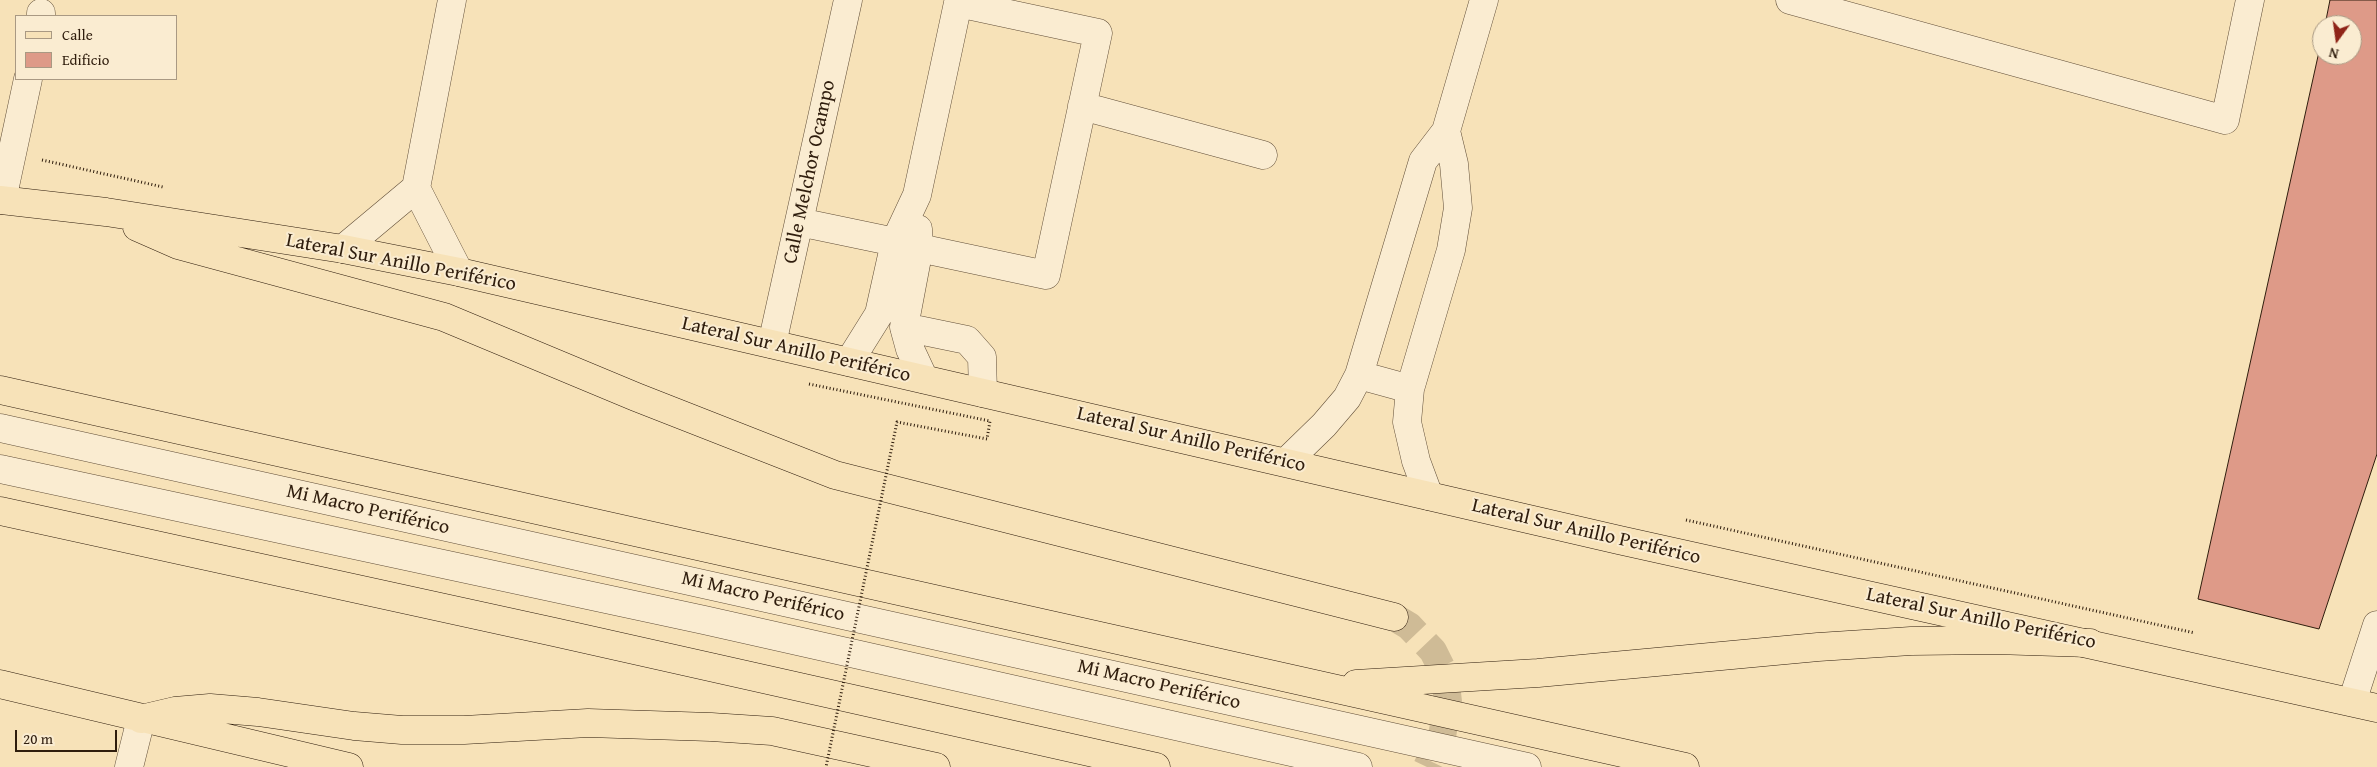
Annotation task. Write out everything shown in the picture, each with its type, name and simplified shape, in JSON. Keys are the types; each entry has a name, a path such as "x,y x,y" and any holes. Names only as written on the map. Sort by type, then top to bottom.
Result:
{"main road":[{"name":"Lateral Sur Anillo Periférico","path":"1,200 106,212 342,249 459,272 1429,496 2364,705"},
{"path":"106,212 178,246 444,317 636,397 835,475 1394,617"},
{"path":"0,390 1685,767"},
{"path":"0,511 564,634 1156,767"},
{"path":"0,526 65,526"},
{"path":"1324,686 1538,674 1818,647 1902,642 1995,640 2090,643"},
{"path":"0,684 349,767"},
{"path":"141,719 175,711 210,708 402,730 464,730 588,723 711,727 772,731 936,767"}],"street":[{"path":"452,0 416,188 459,272"},
{"name":"Calle Melchor Ocampo","path":"772,344 848,0"},
{"path":"1286,462 1324,425 1347,398 1359,375 1423,161 1446,131 1484,0"},
{"path":"1790,0 2225,120 2250,0"},
{"path":"799,222 907,245 1046,275 1098,33 958,3 907,245 904,327 910,349 924,379"},
{"path":"1,200 28,80"},
{"path":"1082,106 1263,155"},
{"path":"1429,496 1411,446 1407,422 1410,389 1451,250 1458,208 1454,164 1446,131"},
{"path":"342,249 416,188"},
{"path":"849,362 879,314 907,245"},
{"path":"904,327 966,340 982,357 983,393"},
{"path":"1359,375 1410,389"},
{"name":"Mi Macro Periférico","path":"0,428 1527,767"},
{"name":"Mi Macro Periférico","path":"0,469 704,620 1358,767"},
{"path":"2364,705 2377,626"},
{"path":"129,767 141,719"}],"path":[{"path":"810,384 990,421 987,440 898,422 826,767"}],"building":[{"path":"2330,0 2377,0 2377,454 2319,629 2198,599 2316,65 2362,65 2362,15 2327,15"}],"tunnel":[{"path":"1394,617 1409,626 1433,651 1441,667 1446,684 1448,702 1442,736 1427,767"}]}
